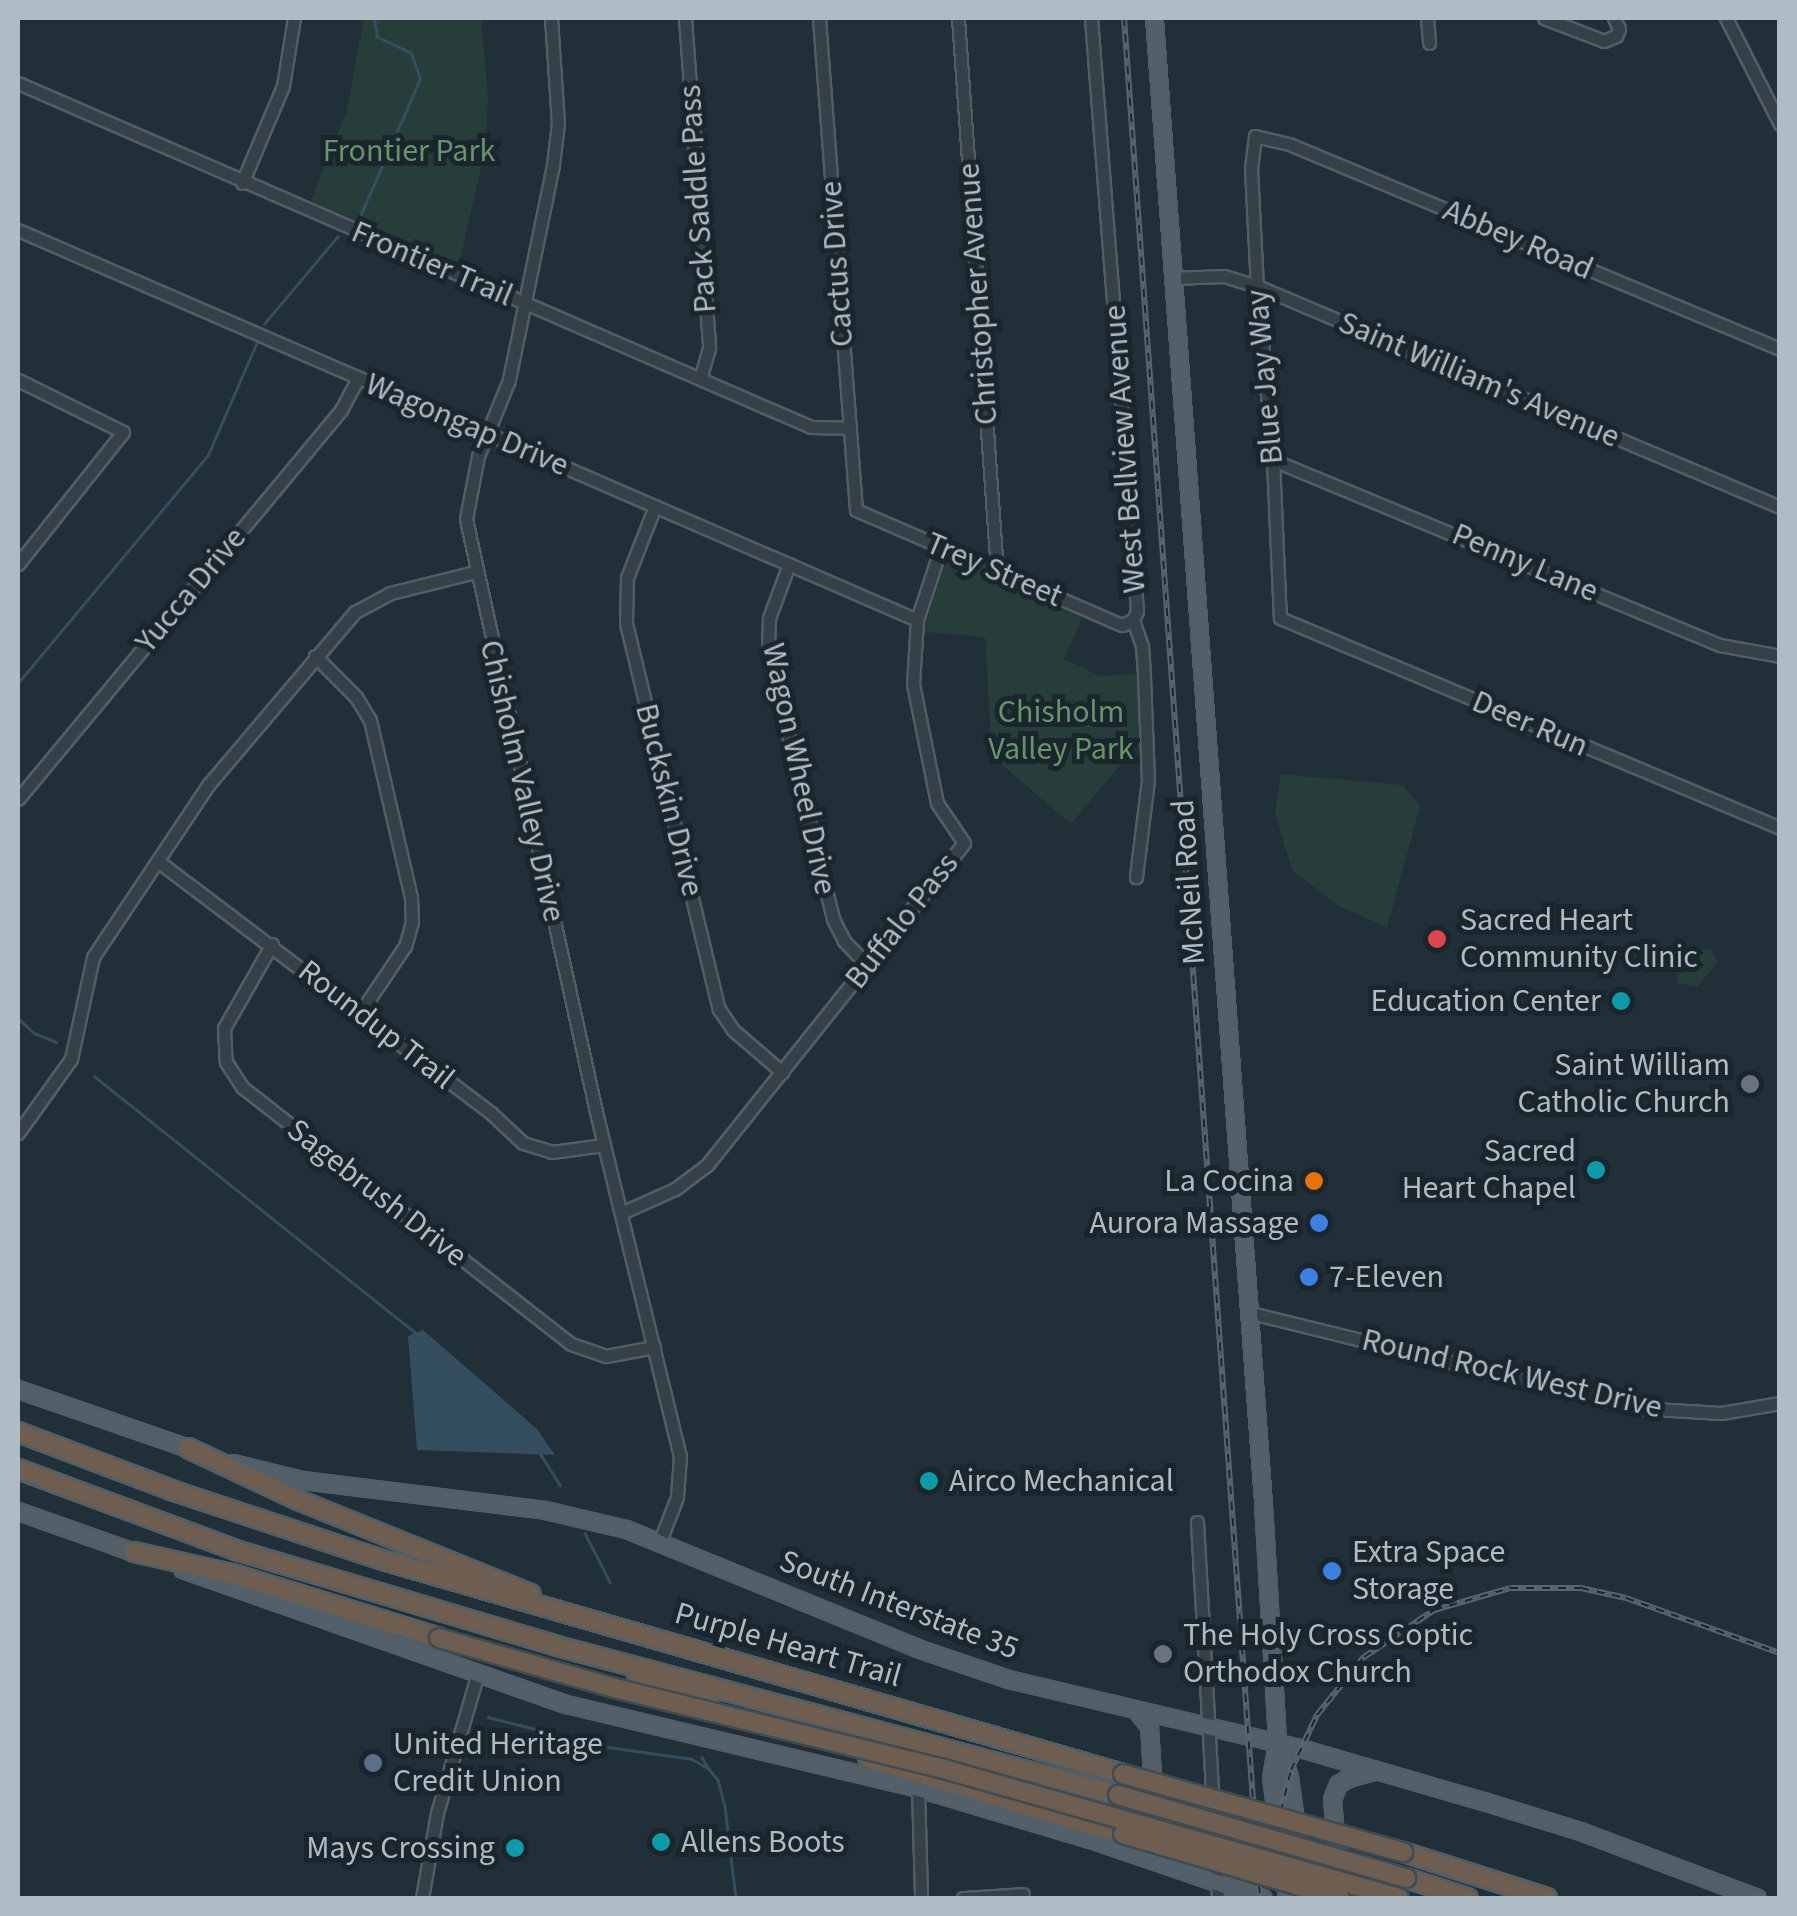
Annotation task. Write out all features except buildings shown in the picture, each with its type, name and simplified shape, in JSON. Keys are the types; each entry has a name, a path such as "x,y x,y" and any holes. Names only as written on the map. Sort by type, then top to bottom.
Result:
{"highway":[{"name":"Purple Heart Trail","path":"18,1432 293,1532 1403,1852 1547,1898"},
{"path":"188,1448 298,1500 499,1578 572,1613"},
{"name":"Purple Heart Trail","path":"18,1470 240,1551 557,1646 1118,1795 1468,1898"},
{"path":"134,1552 236,1575 614,1688 940,1768 1399,1898"},
{"path":"557,1646 819,1744 1340,1898"}],"main road":[{"name":"McNeil Road","path":"1154,18 1277,1743 1271,1777 1287,1898"},
{"name":"South Interstate 35","path":"18,1389 188,1448 302,1480 544,1510 660,1541 918,1648 1008,1678 1379,1770 1580,1830 1757,1898"},
{"path":"18,1511 477,1676 659,1729 918,1788 1100,1842 1217,1891 1263,1898"},
{"path":"1100,1842 1144,1837 1155,1822 1149,1726 1134,1709"},
{"name":"McNeil Road","path":"1277,1743 1289,1778 1306,1898"},
{"path":"1340,1898 1332,1799 1338,1784 1379,1770"}],"street":[{"path":"242,183 283,86 294,18"},
{"name":"Chisholm Valley Drive","path":"551,18 557,140 509,380 466,503 475,572 604,1145 681,1464 676,1498 660,1541"},
{"name":"Pack Saddle Pass","path":"685,18 709,348 700,379"},
{"name":"Cactus Drive","path":"819,18 856,510"},
{"name":"Christopher Avenue","path":"958,18 997,571"},
{"name":"West Bellview Avenue","path":"1094,18 1092,33 1137,611 1132,620 1142,646 1148,780 1136,877"},
{"path":"1427,18 1428,42"},
{"path":"1544,18 1604,41 1616,36 1619,30 1614,18"},
{"path":"1726,18 1780,124"},
{"name":"Frontier Trail","path":"18,83 811,426 850,428"},
{"name":"Blue Jay Way","path":"1254,136 1251,169 1257,286 1273,460 1280,618"},
{"name":"Abbey Road","path":"1254,136 1289,144 1780,349"},
{"name":"Wagongap Drive","path":"18,230 918,620"},
{"name":"Saint William's Avenue","path":"1172,278 1224,276 1257,286 1780,508"},
{"name":"Yucca Drive","path":"18,798 341,410 358,378"},
{"path":"18,380 123,432 18,564"},
{"name":"Penny Lane","path":"1273,460 1720,645 1780,656"},
{"name":"Buckskin Drive","path":"654,506 627,578 626,624 720,1009 733,1030 782,1072"},
{"name":"Trey Street","path":"856,510 1122,625 1132,620"},
{"name":"Buffalo Pass","path":"621,1213 675,1189 701,1171 964,843 942,813 913,684 918,620 941,547"},
{"name":"Wagon Wheel Drive","path":"789,564 769,618 768,652 832,919 844,941 868,966"},
{"path":"18,1133 72,1059 92,957 209,784 345,621 368,603 475,572"},
{"name":"Deer Run","path":"1280,618 1780,828"},
{"path":"316,656 356,697 370,720 411,896 412,922 406,946 360,1012"},
{"name":"Roundup Trail","path":"159,862 272,944 523,1143 552,1152 604,1145"},
{"name":"Sagebrush Drive","path":"272,944 224,1028 226,1062 242,1087 571,1344 606,1356 654,1348"},
{"name":"Round Rock West Drive","path":"1248,1312 1638,1408 1720,1413 1780,1403"},
{"path":"1197,1522 1217,1891"},
{"path":"422,1898 436,1814 477,1676"},
{"path":"918,1788 920,1898"},
{"path":"963,1898 1023,1894"}],"green space":[{"name":"Frontier Park","path":"364,18 481,18 488,96 486,146 459,265 311,201 347,109"},
{"name":"Chisholm Valley Park","path":"947,558 1082,618 1064,659 1100,676 1137,674 1139,742 1071,824 992,756 985,637 923,632"},
{"path":"1281,774 1403,785 1420,806 1387,928 1337,905 1292,870 1275,813"},
{"path":"1710,949 1718,962 1697,987 1677,983 1676,951"}],"water":[{"path":"423,1330 537,1429 555,1455 417,1450 408,1336"}],"waterway":[{"path":"361,214 420,79 411,53 377,37 374,18"},
{"path":"264,324 337,237"},
{"path":"18,683 208,455 256,344"},
{"path":"18,1018 34,1033 56,1042"},
{"path":"94,1076 417,1334"},
{"path":"540,1453 560,1485"},
{"path":"585,1533 610,1582"},
{"path":"488,1717 571,1738"},
{"path":"608,1747 692,1759 709,1769 718,1780 725,1806 736,1898"},
{"path":"702,1757 709,1769"}],"railway":[{"path":"1124,18 1260,1898"},
{"path":"1270,1882 1277,1827 1291,1770 1317,1715 1364,1657 1434,1610 1510,1588 1581,1588 1626,1598 1780,1653"}],"place":[{"name":"Sacred Heart Community Clinic","path":"1437,939"},
{"name":"Education Center","path":"1621,1001"},
{"name":"Saint William Catholic Church","path":"1750,1084"},
{"name":"Sacred Heart Chapel","path":"1596,1170"},
{"name":"La Cocina","path":"1314,1181"},
{"name":"Aurora Massage","path":"1319,1223"},
{"name":"7-Eleven","path":"1309,1277"},
{"name":"Airco Mechanical","path":"929,1481"},
{"name":"Extra Space Storage","path":"1332,1571"},
{"name":"The Holy Cross Coptic Orthodox Church","path":"1163,1654"},
{"name":"United Heritage Credit Union","path":"373,1763"},
{"name":"Allens Boots","path":"661,1842"},
{"name":"Mays Crossing","path":"515,1848"}]}
